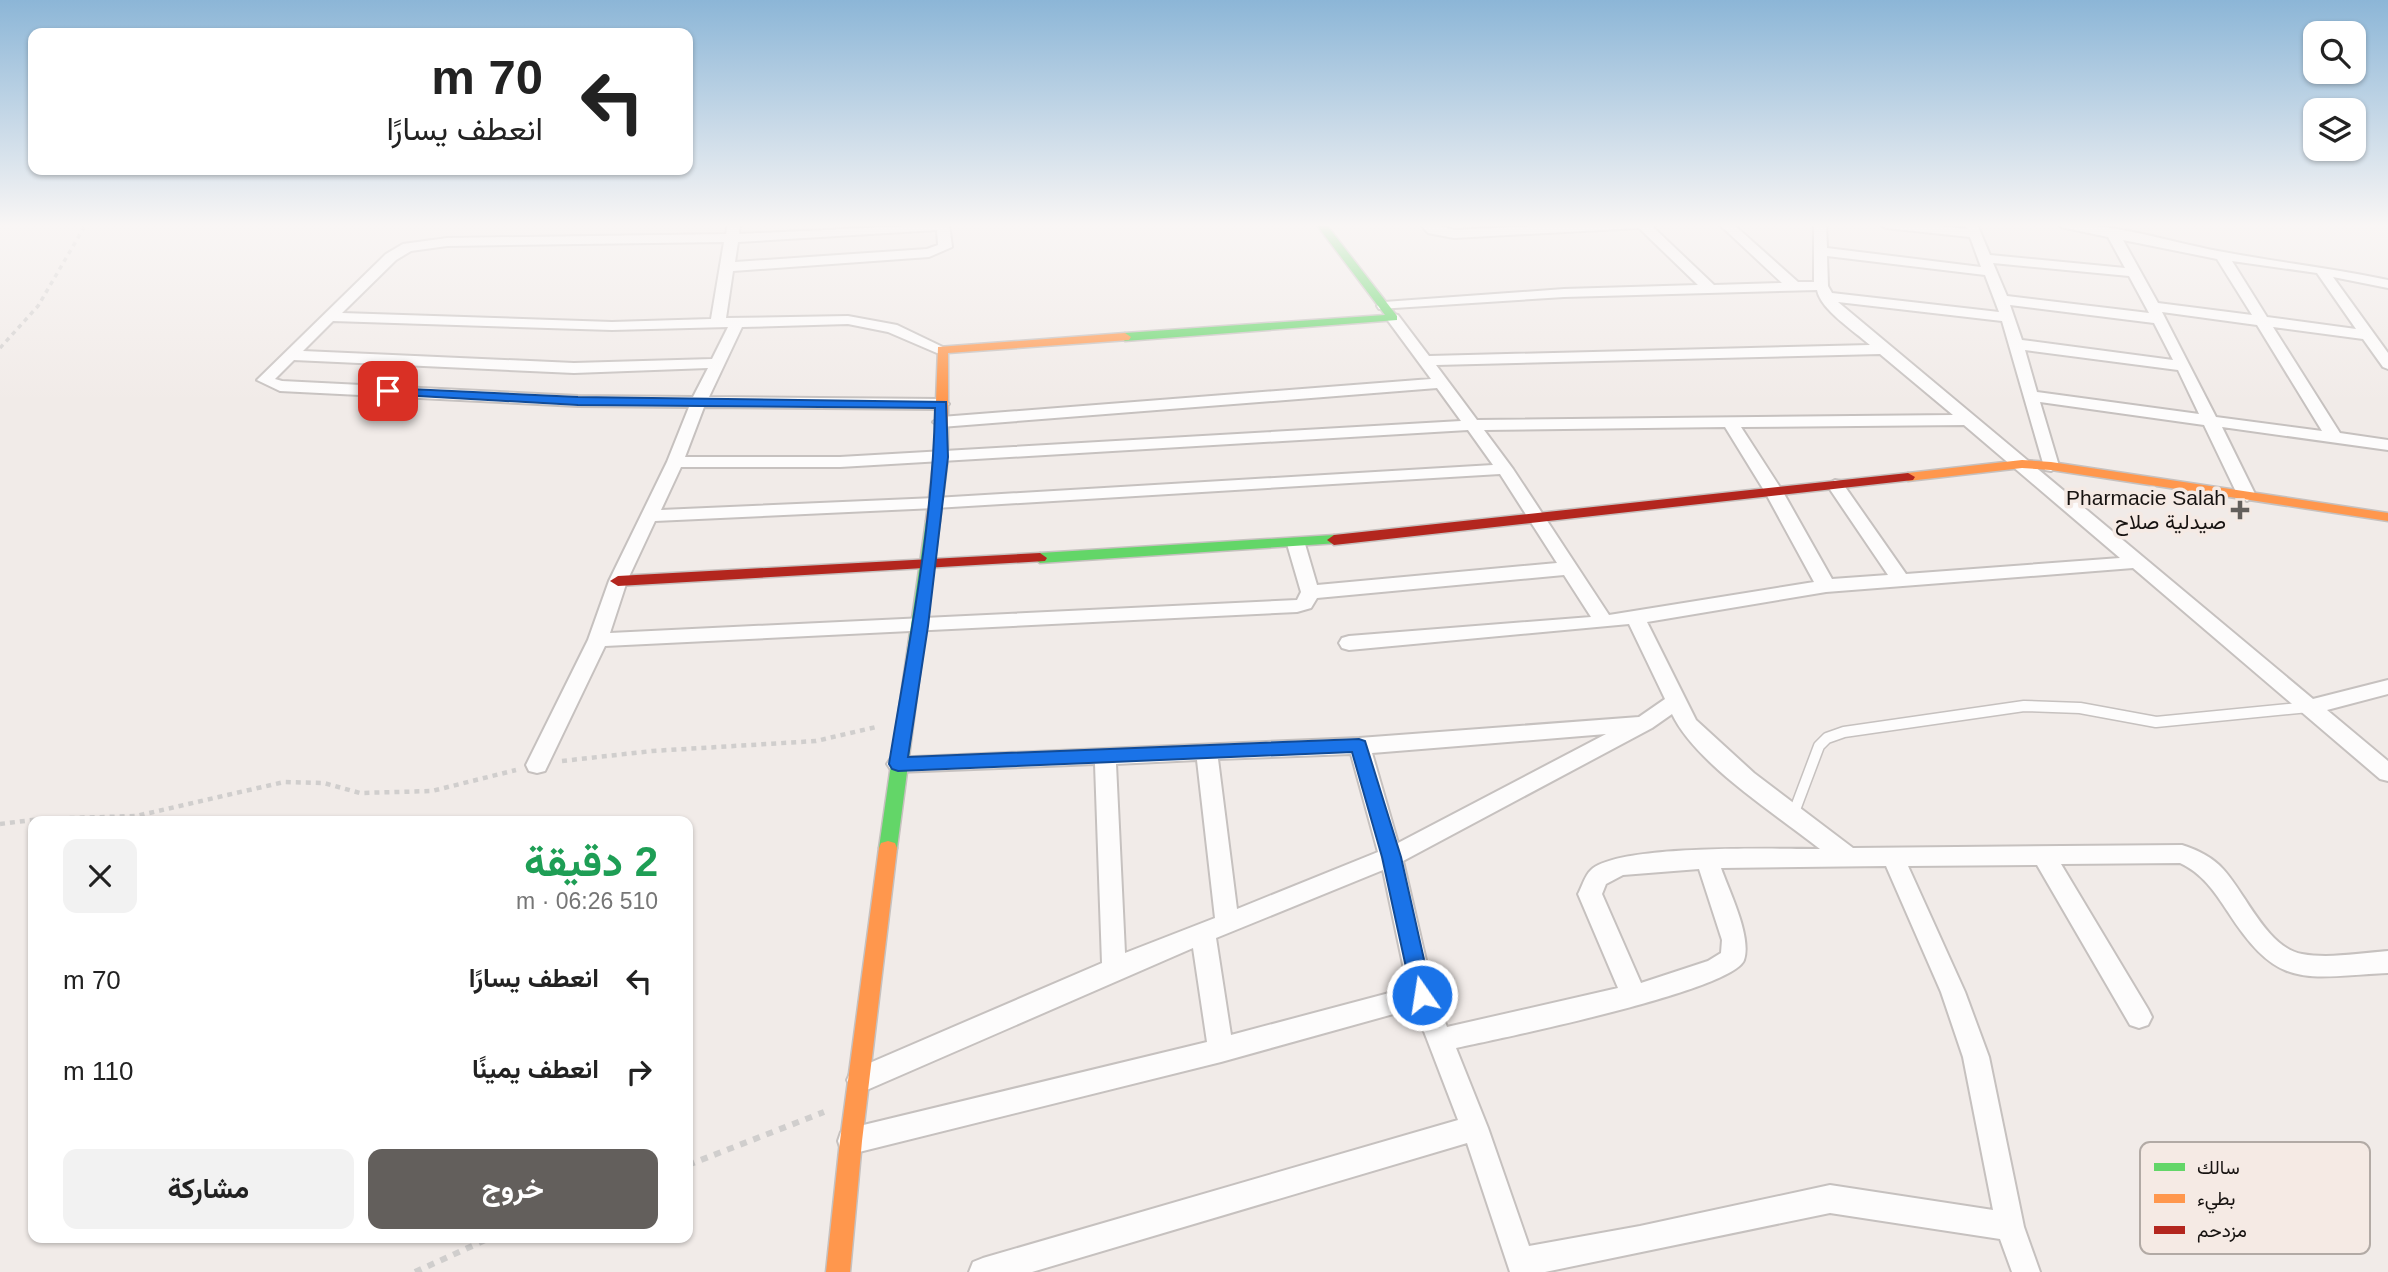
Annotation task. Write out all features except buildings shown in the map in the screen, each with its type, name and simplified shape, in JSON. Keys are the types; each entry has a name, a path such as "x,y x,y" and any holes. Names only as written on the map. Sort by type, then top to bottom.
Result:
{"street":[{"path":"365,283 265,380 267,383 280,386 578,401 941,404"},
{"path":"718,323 724,283"},
{"path":"1367,283 1505,469 1604,622"},
{"path":"1704,283 1710,289"},
{"path":"1792,283 1796,287"},
{"path":"1822,283 1822,291 1847,319 2388,773"},
{"path":"1994,283 2008,317 2051,466"},
{"path":"2141,283 2247,496"},
{"path":"2238,283 2336,439"},
{"path":"2331,283 2388,364"},
{"path":"332,317 612,326 848,320 892,328 942,350 1389,312 1564,293 1796,287 2008,317"},
{"path":"1999,299 2260,321 2368,335"},
{"path":"537,765 598,640 618,580 675,463 698,403 738,321"},
{"path":"2015,344 2184,366"},
{"path":"1425,360 1884,349"},
{"path":"838,1272 851,1141 898,764 920,626 941,457 942,350"},
{"path":"291,355 574,368 716,363"},
{"path":"941,422 1442,383"},
{"path":"2032,396 2388,445"},
{"path":"675,463 840,462 1473,425 1969,420"},
{"path":"1730,422 1826,586"},
{"path":"618,580 1296,544 2022,464 2051,466 2388,517"},
{"path":"650,516 935,503 1505,469"},
{"path":"1835,485 1901,580"},
{"path":"598,640 1297,606 1304,604 1310,592 1296,544"},
{"path":"1349,643 1604,622 1826,586 2138,562"},
{"path":"1310,592 1570,568"},
{"path":"1635,617 1688,725 1713,751 1849,858"},
{"path":"2309,707 2388,687"},
{"path":"858,1090 1114,969 1391,857 1645,723 1676,701"},
{"path":"898,764 1359,746 1645,723"},
{"path":"1359,746 1391,857 1422,995 1475,1128 1522,1267 1830,1199 2010,1227"},
{"path":"1206,751 1227,922"},
{"path":"1105,755 1114,969"},
{"path":"2043,854 2139,1017"},
{"path":"1634,996 1590,894 1598,877 1620,866 1707,859 2182,854 2196,858 2208,869 2265,943 2282,958 2301,965 2388,962"},
{"path":"1893,857 1953,992 1972,1047 2010,1227 2026,1272"},
{"path":"1440,1040 1634,996 1716,969 1733,958 1734,940 1707,859"},
{"path":"1203,932 1221,1050"},
{"path":"851,1141 1221,1050 1422,995"},
{"path":"983,1272 1475,1128"}],"lane":[{"path":"1793,816 1819,746 1827,738 1844,732 2024,706 2080,708 2156,722 2309,707"}],"path":[{"path":"0,348 20,331 53,283"},
{"path":"136,816 284,782 324,783 360,793 432,792 537,765 652,751 816,741 838,738 904,720"},
{"path":"0,824 28,820"},
{"path":"693,1163 858,1090"},
{"path":"415,1272 479,1243"}],"traffic: fast":[{"path":"1125,337 1393,318 1366,283"},
{"path":"888,848 933,521"},
{"path":"1040,558 1334,540"}],"traffic: slow":[{"path":"933,521 941,457 942,350 1125,337"},
{"path":"1908,477 2022,464 2051,466 2388,517"},
{"path":"838,1272 851,1141 888,848"}],"traffic: jam":[{"path":"1334,540 1908,477"},
{"path":"618,581 1040,558"}],"place":[{"name":"Pharmacie Salah صيدلية صلاح","path":"2240,510"}],"route":[{"path":"388,391 578,401 941,404 941,457 920,626 898,764 1359,746 1391,857 1422,995"}]}
